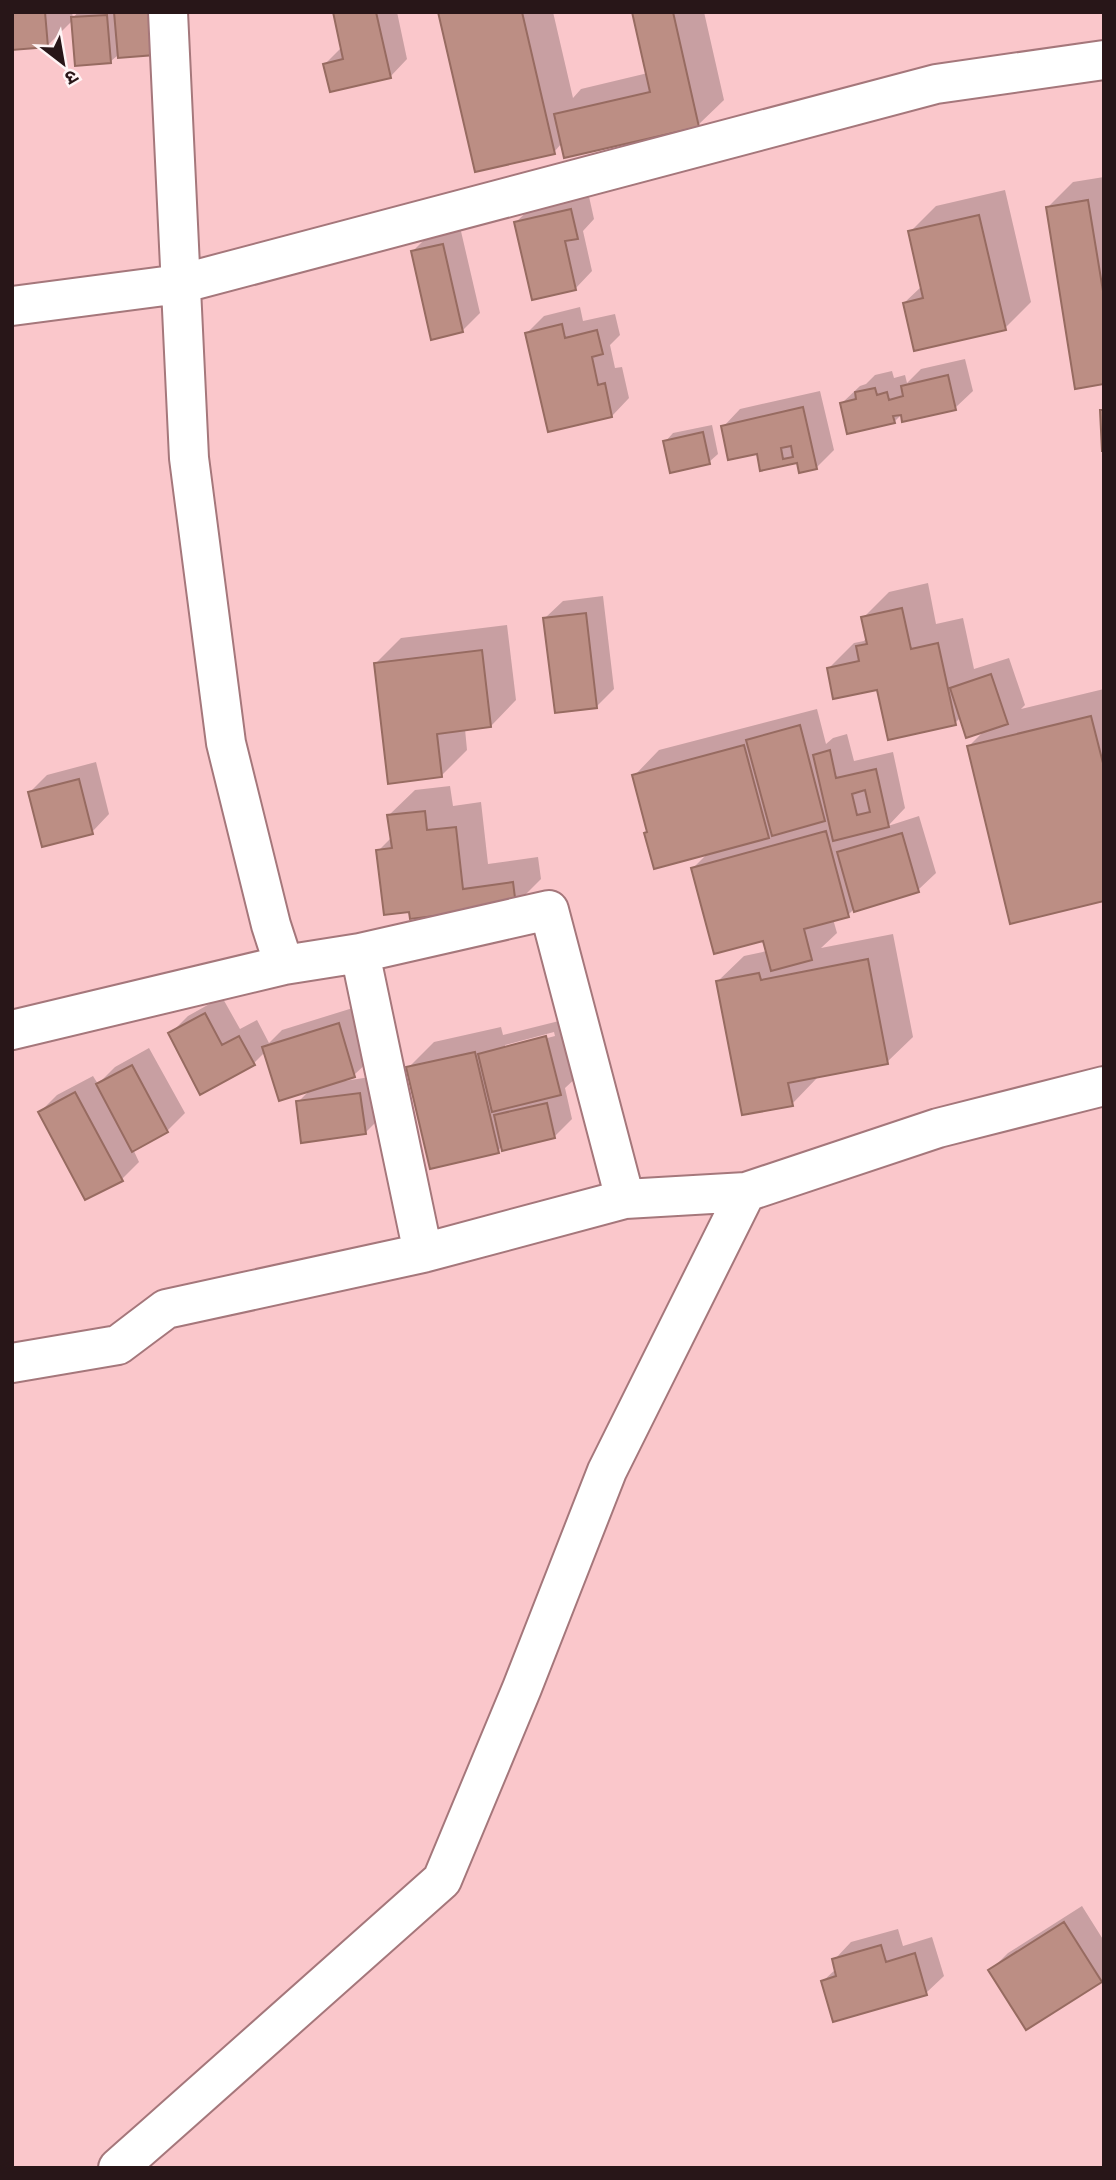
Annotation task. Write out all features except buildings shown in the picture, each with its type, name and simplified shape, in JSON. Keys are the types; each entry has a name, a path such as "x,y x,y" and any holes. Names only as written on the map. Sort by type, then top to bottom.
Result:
{"street":[{"path":"168,12 189,458 226,743 271,925 284,965"},
{"path":"12,306 180,284 936,83 1104,60"},
{"path":"12,1030 284,965 360,953 549,910 625,1199"},
{"path":"360,953 423,1253"},
{"path":"12,1363 118,1346 166,1309 423,1253 625,1199 746,1192 938,1128 1104,1086"},
{"path":"118,2168 442,1880 523,1688 607,1471 746,1192"}]}
